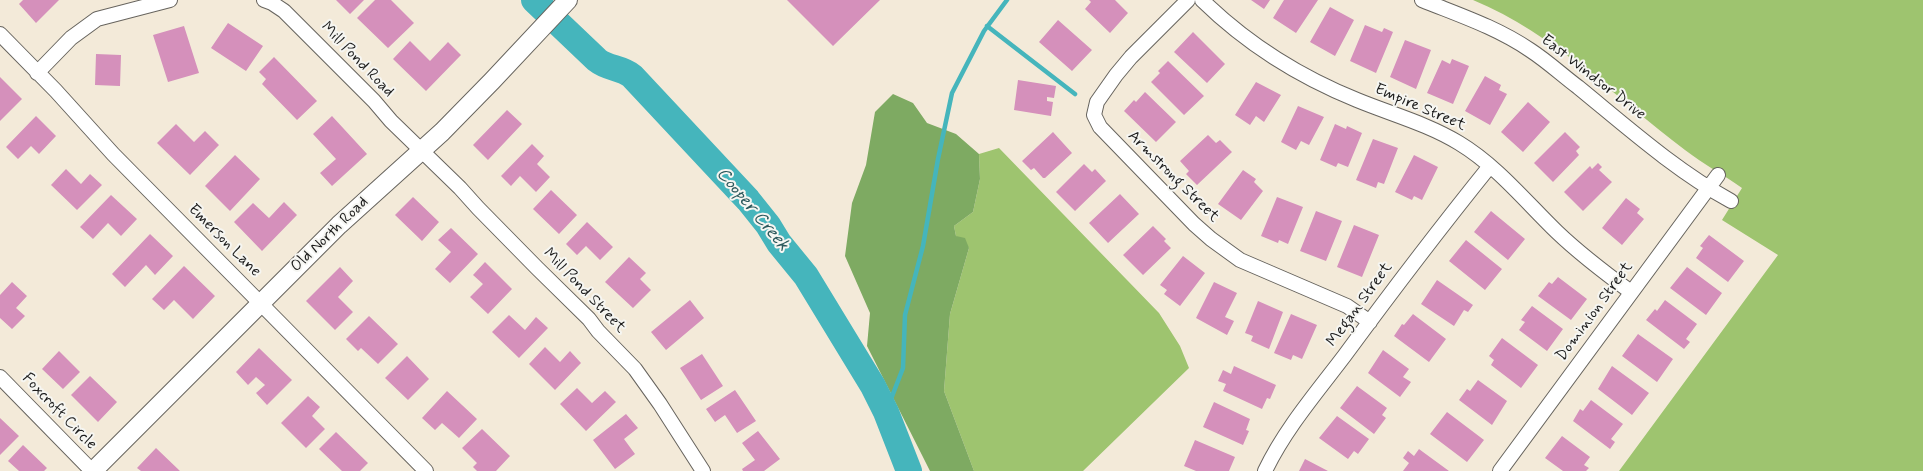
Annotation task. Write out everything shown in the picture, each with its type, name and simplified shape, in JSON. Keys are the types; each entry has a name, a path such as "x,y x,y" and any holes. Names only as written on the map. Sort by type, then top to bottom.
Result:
{"street":[{"path":"37,73 71,38 97,19 170,0"},
{"name":"Mill Pond Road","path":"264,0 284,11 422,151"},
{"name":"Old North Road","path":"92,471 339,225 422,151 492,81 568,0"},
{"name":"Armstrong Street","path":"1188,0 1131,57 1116,75 1097,102 1094,115 1097,121 1110,137 1194,224 1225,250 1246,263 1347,306 1370,322"},
{"name":"Empire Street","path":"1202,0 1260,48 1294,69 1356,100 1433,130 1457,142 1490,166 1580,254 1631,292"},
{"name":"East Windsor Drive","path":"1422,0 1474,19 1530,50 1678,168 1731,202"},
{"name":"Emerson Lane","path":"0,34 24,57 113,154 426,471"},
{"name":"Mill Pond Street","path":"422,151 536,268 590,319 598,331 635,369 703,471"},
{"name":"Megan Street","path":"1266,471 1291,428 1406,271 1490,166"},
{"name":"Dominion Street","path":"1500,471 1718,174"},
{"name":"Foxcroft Circle","path":"0,377 92,471"}],"green space":[{"path":"1473,0 1923,0 1923,471 1619,471 1778,255 1722,220 1742,188 1685,150 1584,68 1531,30"},
{"path":"893,94 913,103 927,123 956,134 979,154 980,179 973,212 954,226 956,236 965,238 969,248 950,314 944,391 974,471 930,471 867,346 870,313 845,256 852,203 866,165 875,112"},
{"path":"999,148 1159,313 1180,346 1189,368 1083,471 974,471 944,391 950,314 969,248 956,236 954,226 973,212 980,179 979,154"}],"building":[{"path":"23,0 59,0 36,23 19,4"},
{"path":"336,0 364,0 350,14"},
{"path":"375,0 391,0 414,23 388,48 357,18"},
{"path":"787,0 880,0 833,46"},
{"path":"1089,0 1115,0 1128,13 1110,33 1085,9 1091,2"},
{"path":"1251,0 1270,0 1264,9"},
{"path":"1284,0 1318,0 1296,33 1273,18"},
{"path":"1330,7 1354,20 1335,56 1310,42"},
{"path":"1058,20 1092,50 1072,71 1039,42"},
{"path":"228,23 263,46 246,71 211,48"},
{"path":"1365,25 1382,32 1384,28 1393,32 1376,73 1350,61"},
{"path":"184,26 199,73 168,82 153,35"},
{"path":"1193,32 1225,64 1207,83 1174,52"},
{"path":"1405,40 1431,50 1416,89 1390,77"},
{"path":"410,41 430,61 448,42 461,55 426,91 393,59"},
{"path":"96,54 121,55 120,86 95,85"},
{"path":"274,57 317,101 297,120 262,84 266,79 259,72"},
{"path":"1452,59 1469,66 1453,104 1427,93 1442,60 1450,64"},
{"path":"1168,61 1204,96 1184,115 1151,82"},
{"path":"1485,76 1501,85 1499,90 1507,94 1490,125 1465,111"},
{"path":"0,77 22,99 0,121"},
{"path":"1018,80 1056,86 1054,98 1047,97 1047,101 1053,102 1051,116 1014,110"},
{"path":"1256,82 1281,95 1264,122 1256,116 1250,125 1235,115"},
{"path":"1145,92 1176,122 1156,142 1124,111"},
{"path":"1528,102 1550,122 1523,152 1501,132"},
{"path":"1298,106 1324,117 1309,145 1301,141 1296,150 1281,142"},
{"path":"507,110 522,124 488,160 473,145"},
{"path":"36,116 56,136 39,154 31,146 18,159 6,147"},
{"path":"332,116 367,154 332,186 320,173 336,159 313,134"},
{"path":"176,124 194,142 205,131 219,145 190,175 157,143"},
{"path":"1335,124 1346,129 1347,126 1362,133 1348,167 1338,163 1336,167 1320,160"},
{"path":"1053,132 1072,153 1043,178 1034,168 1031,170 1022,161"},
{"path":"1565,132 1580,147 1576,151 1579,155 1553,182 1534,163"},
{"path":"1208,135 1216,143 1220,140 1232,152 1197,185 1186,174 1189,171 1180,161"},
{"path":"1373,139 1398,148 1384,184 1378,182 1376,188 1356,180"},
{"path":"532,144 544,156 537,164 550,177 536,192 520,176 511,186 501,176"},
{"path":"235,155 260,179 230,211 205,186"},
{"path":"1414,155 1438,167 1422,200 1414,196 1412,200 1395,192"},
{"path":"1598,163 1602,167 1599,170 1612,182 1583,211 1564,192 1590,166 1592,169"},
{"path":"1084,164 1092,172 1095,169 1106,181 1075,211 1056,192"},
{"path":"66,169 81,184 90,174 102,185 77,210 51,185"},
{"path":"1243,170 1256,179 1254,182 1263,191 1241,220 1218,204"},
{"path":"551,190 577,215 559,234 533,209"},
{"path":"1120,194 1139,214 1108,243 1089,223"},
{"path":"111,195 137,219 121,236 108,223 93,239 80,227"},
{"path":"413,197 439,222 422,241 395,215"},
{"path":"1277,197 1303,207 1288,244 1279,240 1278,243 1261,236"},
{"path":"1626,198 1640,209 1637,213 1644,219 1622,245 1602,228"},
{"path":"284,202 297,215 262,251 234,222 253,203 269,218"},
{"path":"1316,211 1342,221 1326,261 1300,251"},
{"path":"1491,211 1525,239 1508,260 1474,232"},
{"path":"587,222 613,247 600,260 586,246 577,255 566,244"},
{"path":"1354,225 1379,235 1362,277 1337,267"},
{"path":"1153,226 1166,239 1164,241 1171,248 1143,275 1123,255"},
{"path":"451,228 478,254 450,283 435,269 451,252 438,240"},
{"path":"150,234 173,256 155,275 146,265 125,287 112,274"},
{"path":"1709,235 1744,261 1728,282 1696,258 1703,248 1700,246"},
{"path":"1466,240 1502,269 1485,290 1449,261"},
{"path":"1183,256 1205,273 1180,306 1164,294 1167,290 1160,285"},
{"path":"629,257 646,273 640,279 651,290 633,308 605,282"},
{"path":"485,262 512,289 488,314 470,297 483,284 473,275"},
{"path":"184,266 215,296 193,319 174,300 164,310 152,299"},
{"path":"340,267 353,281 338,297 353,312 335,330 306,301"},
{"path":"1687,267 1722,293 1706,315 1670,288"},
{"path":"1558,277 1587,299 1571,320 1538,296 1549,282 1552,284"},
{"path":"1437,280 1473,305 1468,312 1464,310 1454,326 1421,304"},
{"path":"12,282 27,296 16,308 25,316 12,329 0,318 0,295"},
{"path":"1214,282 1237,293 1225,317 1234,321 1227,335 1196,318"},
{"path":"690,300 704,318 666,350 651,332"},
{"path":"1665,300 1697,324 1686,339 1690,342 1684,349 1646,320 1655,309 1657,311"},
{"path":"1258,301 1283,312 1269,349 1251,341 1253,336 1245,333"},
{"path":"1532,306 1563,329 1547,351 1519,330 1525,322 1521,320"},
{"path":"1291,314 1317,325 1302,359 1293,355 1291,360 1274,353"},
{"path":"1413,314 1446,339 1429,362 1394,336 1402,324 1404,325"},
{"path":"509,315 525,330 536,317 548,328 519,358 492,332"},
{"path":"369,316 398,344 378,364 361,348 358,351 346,339"},
{"path":"1638,334 1673,359 1657,382 1622,356"},
{"path":"1502,338 1538,365 1521,388 1491,365 1494,360 1489,356"},
{"path":"545,347 560,362 570,351 581,363 555,390 529,364"},
{"path":"259,348 292,380 267,405 256,393 265,385 256,377 248,385 236,372"},
{"path":"1383,350 1409,369 1403,377 1411,382 1400,397 1368,373"},
{"path":"59,351 80,372 63,389 42,369"},
{"path":"702,354 723,386 701,400 680,368"},
{"path":"407,356 429,379 408,400 385,378"},
{"path":"1234,366 1276,385 1270,399 1267,398 1262,409 1223,391 1226,384 1218,381 1223,370 1231,374"},
{"path":"1612,366 1649,393 1632,415 1598,389"},
{"path":"90,376 117,402 98,422 71,395"},
{"path":"1478,380 1507,401 1492,425 1459,400 1467,389 1470,391"},
{"path":"1357,386 1387,408 1382,415 1386,418 1374,434 1340,408"},
{"path":"577,388 592,403 605,391 616,402 586,431 560,404"},
{"path":"735,390 756,421 737,433 725,415 715,422 706,409"},
{"path":"447,391 477,419 459,438 442,423 435,430 422,418"},
{"path":"308,396 320,407 312,416 325,429 306,448 281,423"},
{"path":"1591,400 1623,424 1611,439 1615,442 1610,449 1573,421 1580,409 1583,411"},
{"path":"1214,402 1250,419 1246,430 1249,431 1243,445 1203,427"},
{"path":"1447,412 1484,440 1467,462 1430,434"},
{"path":"626,414 638,428 624,439 635,454 615,469 593,440"},
{"path":"1337,416 1369,439 1358,454 1354,451 1348,459 1319,438"},
{"path":"0,418 19,436 0,455"},
{"path":"482,429 510,456 496,471 477,471 473,467 477,463 462,448"},
{"path":"758,431 780,459 764,471 743,471 742,469 755,460 742,443"},
{"path":"336,432 368,463 360,471 342,471 319,449"},
{"path":"1562,436 1590,457 1584,465 1589,468 1586,471 1563,471 1545,458"},
{"path":"1195,440 1235,457 1229,471 1196,471 1184,466"},
{"path":"23,445 47,468 44,471 19,471 8,461"},
{"path":"156,448 180,471 141,471 137,468"},
{"path":"1419,449 1449,471 1403,471 1409,463 1403,458 1408,451 1414,456"},
{"path":"1305,459 1328,471 1299,471"}],"waterway":[{"name":"Cooper Creek","path":"534,0 597,60 632,76 748,200 768,225 779,243 806,276 873,386 886,412 909,471"},
{"path":"886,412 903,368 905,315 923,246 952,93 984,31 1007,0"},
{"path":"987,26 1075,94"}]}
